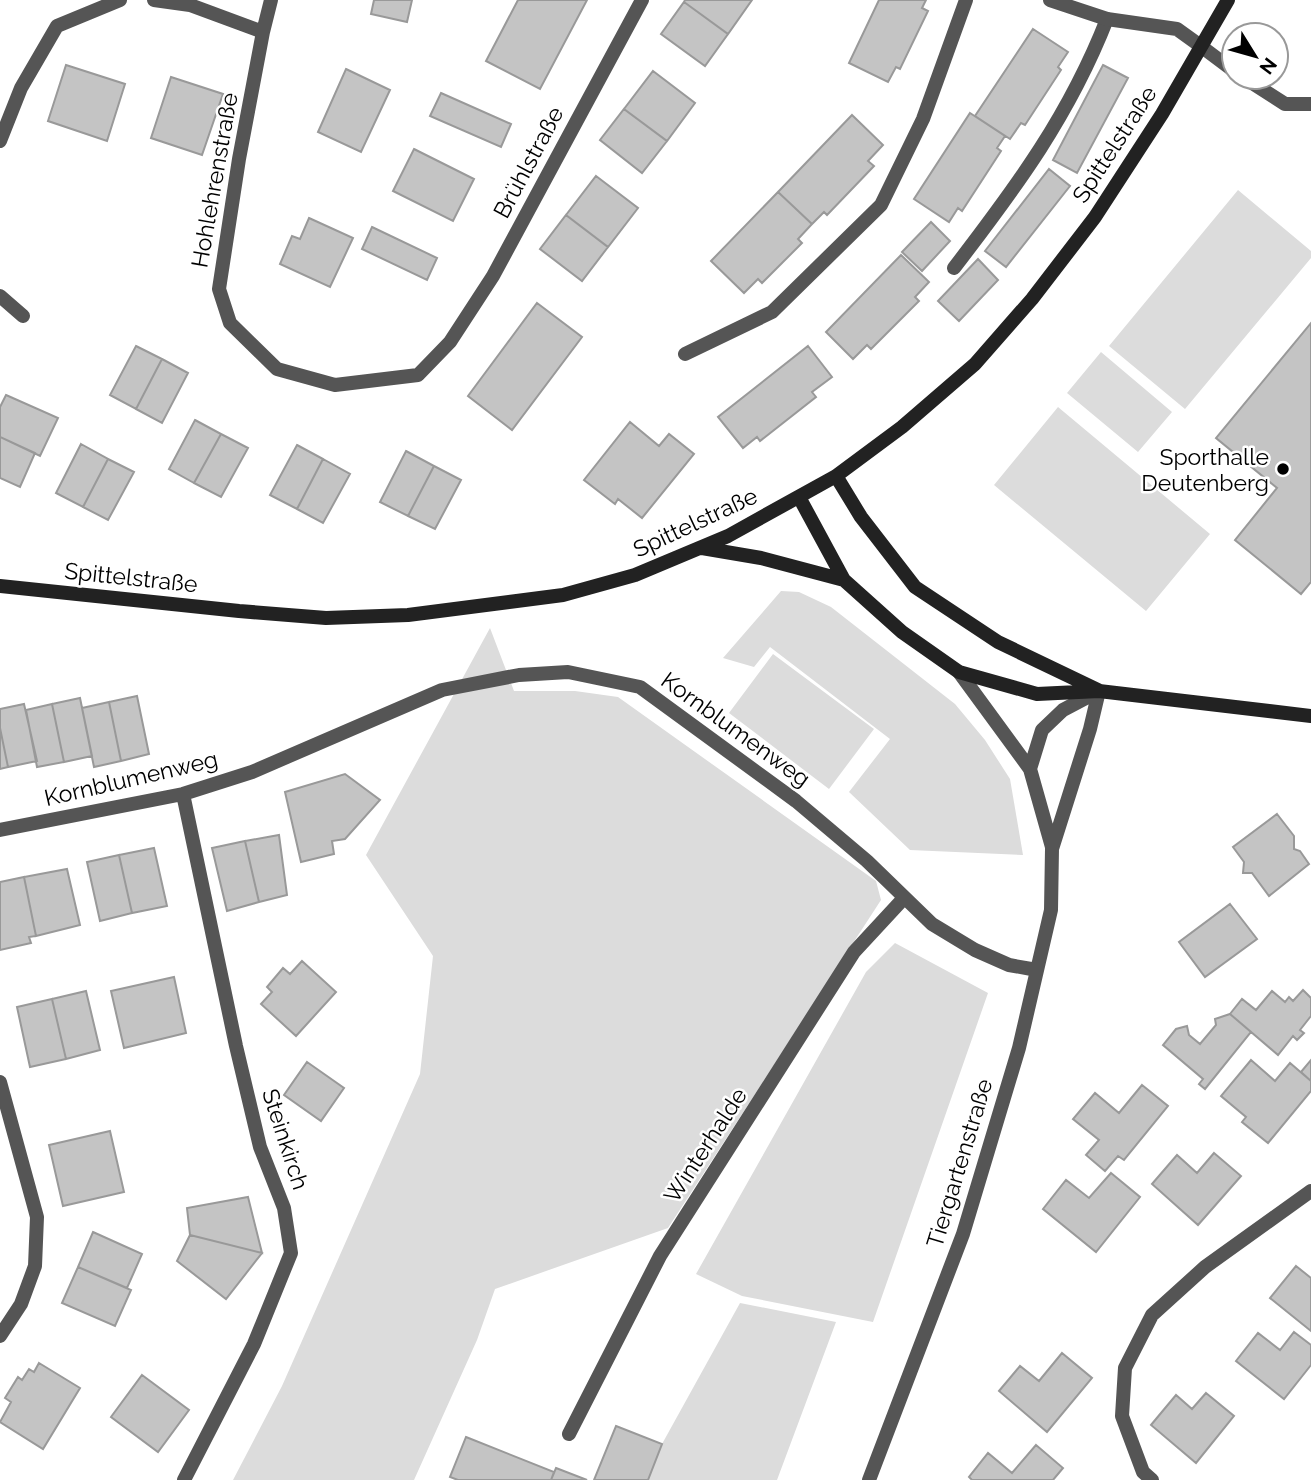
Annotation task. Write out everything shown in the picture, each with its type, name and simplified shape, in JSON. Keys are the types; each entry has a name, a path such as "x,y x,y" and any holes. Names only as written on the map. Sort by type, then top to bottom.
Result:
{"main road":[{"name":"Spittelstraße","path":"0,586 326,618 408,615 563,595 635,575 728,536 836,475 902,427 975,364 1032,299 1095,217 1202,47 1227,0"},
{"path":"836,475 861,517 915,587 998,642 1099,691"},
{"path":"799,497 844,580 902,632 959,672 1037,694 1099,691 1311,716"},
{"path":"701,547 761,558 844,580"}],"street":[{"path":"0,141 21,88 57,26 120,0"},
{"path":"154,0 190,5 263,32"},
{"name":"Hohlehrenstraße","path":"271,0 239,159 219,289 230,323 277,369 335,385 418,375 450,342"},
{"name":"Brühlstraße","path":"450,342 493,276 642,0"},
{"path":"685,354 772,312 881,205 923,119 966,0"},
{"path":"1050,0 1107,19 1177,29 1220,60"},
{"path":"954,268 1017,186 1057,125 1091,61 1107,19"},
{"path":"1265,91 1285,104 1311,104"},
{"path":"0,296 23,316"},
{"name":"Kornblumenweg","path":"0,830 183,794 252,772 442,690 519,675 568,671 640,687 796,801 867,861 932,924 975,950 1009,965 1037,971"},
{"name":"Tiergartenstraße","path":"869,1480 963,1234 1018,1048 1051,910 1052,849 1030,768 959,672"},
{"path":"1030,768 1042,730 1063,710 1099,691"},
{"name":"Tiergartenstraße","path":"1052,849 1090,729 1099,691"},
{"name":"Steinkirch","path":"183,794 236,1046 260,1147 284,1208 291,1253 254,1344 184,1480"},
{"name":"Winterhalde","path":"569,1434 660,1256 854,953 904,898"},
{"path":"0,1082 37,1217 34,1266 21,1304 0,1336"},
{"path":"1152,1480 1143,1472 1122,1416 1125,1368 1152,1315 1205,1267 1311,1191"}],"shaded area":[{"path":"1238,190 1311,251 1311,258 1185,409 1109,346"},
{"path":"1101,352 1172,412 1138,452 1067,393"},
{"path":"1058,407 1210,534 1146,611 994,485"},
{"path":"781,591 799,592 831,607 955,704 985,740 1010,779 1023,855 910,850 849,792 890,739 770,647 754,667 723,658"},
{"path":"490,628 514,691 575,691 618,697 876,881 881,900 668,1228 495,1289 477,1340 414,1480 233,1480 282,1386 420,1074 433,956 366,855"},
{"path":"773,654 874,729 829,789 729,713"},
{"path":"895,943 988,993 873,1322 742,1296 696,1274 866,972"},
{"path":"740,1303 836,1322 777,1480 648,1480 662,1444"}],"building":[{"path":"374,0 412,0 407,22 371,14"},
{"path":"518,0 587,0 540,89 486,61"},
{"path":"752,0 728,34 684,2"},
{"path":"879,0 926,0 922,8 928,11 900,69 896,67 888,82 849,63"},
{"path":"684,2 728,34 705,66 661,34"},
{"path":"1033,29 1068,52 1058,67 1061,70 1025,125 1021,123 1010,139 975,116"},
{"path":"66,65 125,84 107,141 48,121"},
{"path":"1103,65 1128,78 1077,173 1053,160"},
{"path":"346,69 390,90 361,152 318,132"},
{"path":"653,71 695,103 667,141 624,109"},
{"path":"171,77 223,94 202,155 151,138"},
{"path":"441,93 511,124 501,147 430,116"},
{"path":"624,109 667,141 642,173 600,140"},
{"path":"970,113 1005,136 997,148 1001,151 962,211 958,208 949,222 914,199"},
{"path":"852,115 883,145 868,161 874,166 827,215 824,212 812,224 778,192"},
{"path":"414,149 474,179 453,221 393,191"},
{"path":"1049,169 1070,186 1006,267 985,251"},
{"path":"596,176 638,208 608,247 566,215"},
{"path":"778,192 812,224 798,239 802,243 762,283 758,279 744,293 711,261"},
{"path":"566,215 608,247 582,281 540,249"},
{"path":"309,218 353,238 330,287 280,264 292,236 300,239"},
{"path":"931,222 950,241 922,271 902,252"},
{"path":"372,227 437,258 427,280 362,249"},
{"path":"901,255 929,282 915,297 919,301 871,349 867,345 853,359 826,332"},
{"path":"978,259 998,280 959,321 938,301"},
{"path":"537,303 582,337 512,430 468,396"},
{"name":"Sporthalle Deutenberg","path":"1311,323 1311,582 1301,594 1235,540 1277,488 1216,438"},
{"path":"136,346 162,359 136,409 110,395"},
{"path":"808,346 832,377 812,392 816,397 760,441 757,437 743,448 718,417"},
{"path":"162,359 188,373 162,423 136,409"},
{"path":"6,395 58,418 40,456 0,437 0,407"},
{"path":"195,420 221,434 194,483 169,469"},
{"path":"630,422 659,446 669,434 694,454 642,518 618,499 615,504 584,480"},
{"path":"221,434 248,448 221,497 194,483"},
{"path":"0,437 35,453 20,487 0,478"},
{"path":"81,444 108,459 83,507 56,493"},
{"path":"297,445 323,459 297,509 270,495"},
{"path":"406,451 434,466 408,516 380,502"},
{"path":"108,459 134,472 108,520 83,507"},
{"path":"323,459 350,474 323,523 297,509"},
{"path":"434,466 461,480 435,529 408,516"},
{"path":"137,696 149,754 121,761 109,702"},
{"path":"80,698 92,756 64,762 52,704"},
{"path":"109,702 121,761 94,767 82,708"},
{"path":"24,704 37,761 8,767 0,728 0,709"},
{"path":"52,704 64,762 37,767 26,710"},
{"path":"0,728 8,767 0,769"},
{"path":"345,774 380,800 345,839 332,841 334,854 301,862 285,792"},
{"path":"1277,814 1294,836 1294,849 1300,851 1309,864 1269,896 1252,873 1243,873 1244,862 1233,847"},
{"path":"279,835 287,895 259,902 245,841"},
{"path":"245,841 259,902 227,911 212,848"},
{"path":"154,848 167,906 132,913 119,855"},
{"path":"119,855 132,913 100,921 87,862"},
{"path":"67,869 80,925 36,936 24,877"},
{"path":"24,877 36,936 29,937 31,943 0,950 0,882"},
{"path":"1230,904 1257,939 1205,977 1179,942"},
{"path":"302,961 336,992 296,1036 261,1004 272,992 267,987 283,968 290,974"},
{"path":"174,977 186,1033 124,1048 111,991"},
{"path":"1303,990 1311,998 1311,1016 1300,1030 1304,1033 1297,1040 1293,1036 1278,1055 1230,1014 1242,999 1256,1010 1272,991 1285,1002 1289,997 1293,1001"},
{"path":"86,991 100,1050 66,1059 52,999"},
{"path":"52,999 66,1059 30,1067 17,1007"},
{"path":"1230,1014 1251,1032 1205,1089 1199,1084 1203,1079 1163,1045 1176,1029 1187,1026 1189,1035 1200,1044 1216,1025 1215,1019"},
{"path":"1251,1060 1275,1081 1290,1063 1311,1081 1311,1091 1268,1143 1242,1122 1246,1117 1221,1096"},
{"path":"1311,1060 1311,1081 1301,1072"},
{"path":"307,1062 344,1088 321,1121 284,1095"},
{"path":"1142,1085 1168,1106 1124,1160 1118,1156 1105,1171 1086,1155 1099,1140 1073,1119 1095,1093 1119,1113"},
{"path":"110,1131 124,1192 63,1206 49,1145"},
{"path":"1214,1153 1241,1176 1198,1225 1152,1184 1177,1155 1197,1173"},
{"path":"1111,1173 1140,1197 1096,1252 1043,1209 1066,1180 1089,1198"},
{"path":"248,1197 262,1253 190,1235 187,1208"},
{"path":"93,1232 142,1254 127,1288 78,1267"},
{"path":"190,1235 262,1253 226,1299 177,1261"},
{"path":"1296,1266 1311,1278 1311,1331 1270,1298"},
{"path":"78,1267 131,1290 115,1326 62,1303"},
{"path":"1294,1332 1311,1345 1311,1365 1284,1399 1236,1361 1258,1333 1280,1350"},
{"path":"1062,1353 1092,1378 1047,1432 999,1391 1020,1366 1039,1381"},
{"path":"39,1363 80,1388 43,1449 0,1422 11,1402 5,1398 18,1377 22,1380 29,1369 34,1372"},
{"path":"142,1375 189,1410 158,1452 111,1417"},
{"path":"1206,1393 1234,1416 1196,1463 1151,1425 1176,1395 1192,1409"},
{"path":"616,1426 662,1444 648,1480 594,1480"},
{"path":"466,1437 554,1472 551,1480 458,1480 450,1477"},
{"path":"1036,1445 1063,1468 1053,1480 972,1480 969,1477 988,1453 1012,1473"},
{"path":"556,1468 587,1480 551,1480"}],"place":[{"name":"Sporthalle Deutenberg","path":"1283,469"}]}
